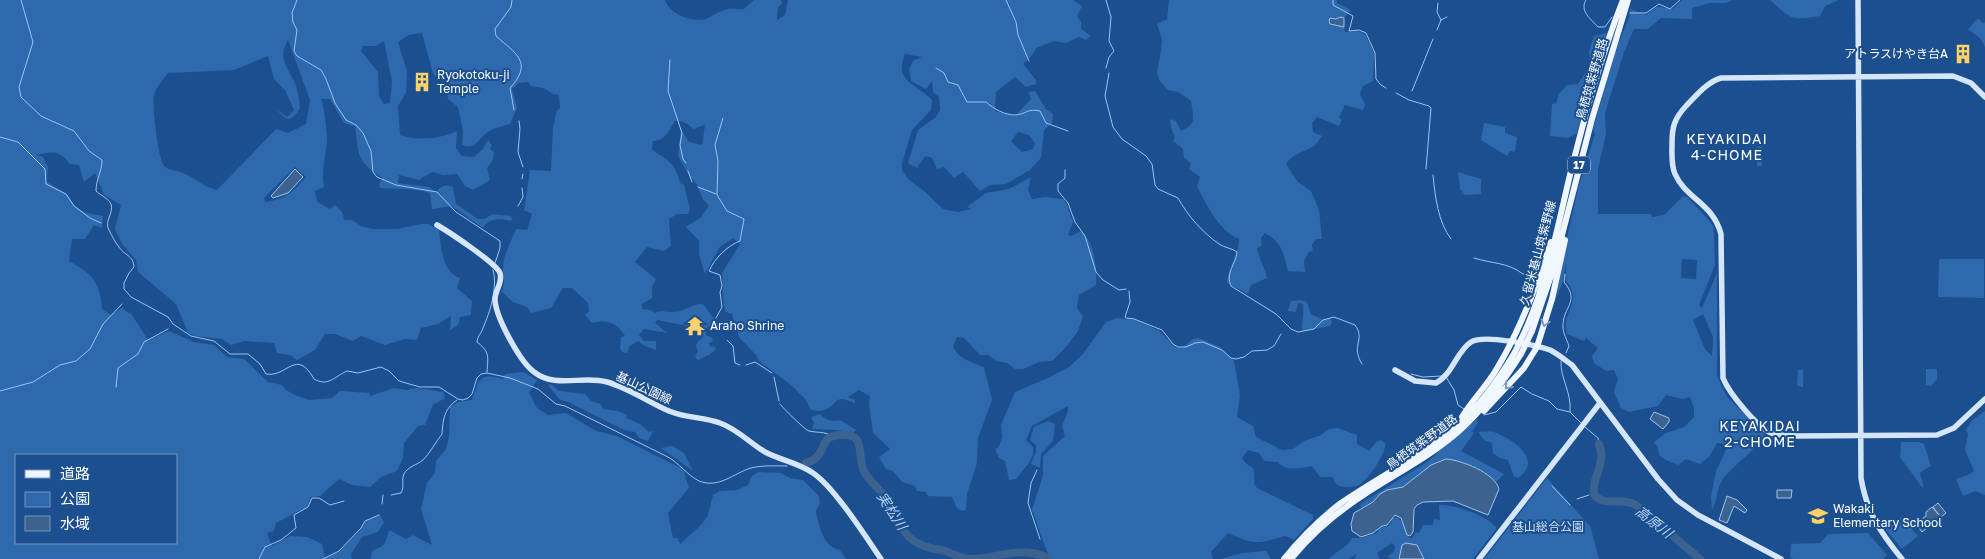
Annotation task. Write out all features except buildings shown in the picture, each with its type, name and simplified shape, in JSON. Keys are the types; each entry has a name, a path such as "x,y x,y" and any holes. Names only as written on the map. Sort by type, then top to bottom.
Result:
{"main road":[{"name":"久留米基山筑紫野線","path":"1566,206 1595,83 1623,0"},
{"name":"鳥栖筑紫野道路","path":"1291,559 1312,536 1336,515 1368,492 1428,455 1458,429 1489,398 1518,353 1554,270 1566,206 1628,0"},
{"path":"1458,429 1497,369 1532,294 1566,206"},
{"path":"1458,429 1480,414 1503,392 1524,368 1537,347 1558,273 1566,206"},
{"name":"17","path":"1284,559 1305,534 1340,504 1458,429"}],"street":[{"path":"1858,0 1861,478 1869,511 1885,538 1902,559"},
{"path":"1985,96 1971,83 1953,76 1753,77 1715,80 1678,115 1672,131 1672,164 1676,176 1712,213 1721,234 1723,378 1727,388 1740,405 1770,432 1785,435 1932,435 1944,433 1954,428 1985,400"},
{"name":"基山公園線","path":"437,225 457,237 498,270 500,279 495,297 498,314 521,356 535,373 552,381 605,381 637,394 671,412 719,423 728,427 763,451 802,467 820,478 881,559"},
{"path":"1395,370 1415,381 1436,383 1444,376 1471,342 1482,338 1537,347 1556,353 1572,365 1658,479 1677,500 1698,515 1781,559"},
{"path":"1479,559 1600,403"}],"green space":[{"path":"0,0 665,0 676,13 694,20 706,19 728,9 744,9 754,0 781,0 782,4 778,7 777,20 785,15 788,0 1073,0 1082,6 1077,16 1081,22 1081,29 1091,36 1086,40 1079,37 1066,43 1054,41 1036,48 1023,64 1036,80 1036,84 1026,87 1015,77 996,92 995,111 1015,116 1031,99 1028,92 1035,91 1046,109 1053,114 1052,123 1044,130 1041,158 1030,170 1006,184 990,185 980,191 963,172 954,178 944,167 937,169 932,158 925,156 917,168 908,163 918,130 936,117 940,110 939,97 933,92 932,81 926,89 911,81 909,69 914,60 922,57 905,54 902,63 902,71 908,82 932,100 931,110 912,130 902,164 902,170 908,179 943,209 958,212 971,209 967,207 986,193 1009,189 1031,177 1028,190 1032,199 1045,197 1063,199 1066,203 1073,222 1068,235 1071,236 1081,231 1086,236 1092,249 1096,271 1096,285 1079,295 1077,308 1083,316 1078,331 1052,361 1039,362 1023,369 1015,369 1007,363 996,361 988,355 980,355 964,338 957,337 953,346 958,354 984,367 992,400 978,438 977,463 967,494 966,510 962,511 957,508 952,497 928,496 926,492 917,491 915,486 902,482 893,471 886,469 879,457 890,449 873,433 869,404 870,396 859,390 848,397 855,400 855,403 843,399 837,400 825,410 810,409 806,400 791,385 759,361 756,355 739,337 732,314 726,312 724,307 722,273 740,244 733,238 720,247 705,274 699,255 699,241 686,227 700,218 709,206 678,156 681,129 689,142 702,145 705,125 693,129 685,123 675,121 664,137 653,141 652,150 674,167 680,183 684,185 690,210 688,214 677,214 669,219 671,246 664,251 647,247 635,262 656,279 652,287 652,298 642,304 642,309 651,310 655,313 660,311 675,312 703,304 714,319 712,325 706,329 706,335 712,338 713,341 709,343 710,347 714,346 716,349 698,360 695,357 698,351 696,346 698,341 702,339 699,334 700,317 694,316 690,318 690,324 687,326 657,320 655,323 667,333 644,329 639,335 644,341 656,341 656,350 638,341 630,346 627,353 622,352 620,349 621,337 625,336 619,328 607,322 592,323 585,315 589,312 588,303 572,288 563,288 551,308 531,313 527,307 513,302 502,292 504,259 516,229 527,230 532,214 524,210 530,170 551,171 553,127 557,110 560,108 559,95 553,94 544,88 531,86 528,82 519,83 512,89 517,108 510,124 490,131 474,145 462,145 463,131 458,107 448,99 445,81 438,79 433,73 422,33 409,35 398,42 407,71 406,93 398,106 400,135 414,138 429,138 457,131 456,148 462,156 474,157 483,149 488,140 492,145 490,149 494,152 493,160 487,168 490,180 473,190 465,186 457,174 443,175 432,172 419,180 399,175 398,183 430,187 435,193 443,186 453,187 456,204 478,219 484,219 493,214 510,216 513,219 510,221 498,219 491,221 483,228 452,206 432,209 430,193 412,189 380,188 379,184 383,178 368,167 360,157 355,126 344,123 330,99 321,99 325,115 327,143 323,170 324,187 315,191 317,202 330,209 335,205 342,212 344,220 352,220 361,226 372,229 397,229 428,224 439,230 446,265 454,275 460,278 457,288 472,301 471,315 460,317 458,325 450,330 451,316 438,324 421,328 417,340 405,339 385,345 361,336 353,341 335,334 325,334 315,350 297,360 290,355 277,353 274,343 244,341 231,345 222,339 195,336 188,333 176,304 138,272 136,260 122,244 115,229 121,205 104,195 95,173 84,182 79,165 70,164 63,156 56,153 37,155 43,157 48,167 47,182 68,195 75,206 86,213 103,216 102,228 94,225 85,239 72,239 69,261 84,270 93,279 97,285 102,309 111,315 122,308 132,315 148,340 169,331 194,342 214,345 227,357 244,359 268,382 282,385 286,390 309,400 332,398 340,391 369,393 370,396 394,388 407,390 417,388 443,392 445,398 433,405 425,425 418,426 404,443 403,458 397,471 381,477 370,487 352,485 339,479 320,496 311,497 307,507 276,523 274,531 267,533 272,546 290,536 307,537 322,544 325,558 339,552 362,528 366,521 380,515 384,522 378,532 362,537 351,554 352,559 0,559","holes":["288,40 310,100 306,124 288,133 276,129 217,190 165,166 161,159 157,142 154,96 168,73 234,70 268,56 274,79 285,90 294,110 287,117 277,110 289,119 300,108 295,84 283,57","384,41 392,82 390,103 384,104 379,96 378,72 361,51 363,46 376,46","1018,132 1029,135 1035,143 1033,149 1022,152 1011,141","295,167 306,177 284,197 265,202 264,198"]},
{"path":"1169,0 1337,0 1337,3 1351,10 1344,18 1330,18 1331,24 1344,27 1345,32 1358,31 1365,34 1374,53 1373,81 1363,86 1360,94 1365,105 1363,110 1345,105 1339,117 1342,120 1339,126 1317,117 1312,123 1313,132 1322,136 1314,146 1295,155 1286,164 1298,182 1311,191 1319,210 1322,239 1316,239 1312,245 1313,251 1309,252 1304,261 1305,272 1288,271 1279,245 1265,233 1261,238 1262,245 1257,248 1267,278 1251,285 1248,294 1227,283 1229,271 1239,245 1239,239 1225,230 1214,216 1197,186 1200,177 1189,169 1191,163 1184,158 1183,149 1173,141 1175,137 1170,119 1176,121 1181,131 1190,125 1193,115 1191,101 1178,92 1168,90 1159,80 1157,72 1162,39 1157,24 1167,19"},
{"path":"1682,0 1732,0 1726,3 1710,3 1692,8 1692,19 1661,18 1648,29 1634,29 1624,52 1605,113 1606,134 1598,169 1598,214 1651,214 1652,217 1664,215 1683,196 1687,197 1713,226 1715,265 1699,305 1702,308 1717,273 1717,376 1727,397 1764,435 1755,447 1723,479 1712,510 1711,497 1716,471 1727,448 1721,443 1717,443 1709,457 1700,464 1686,459 1678,465 1659,455 1658,448 1654,442 1666,433 1684,427 1694,417 1694,408 1690,397 1683,399 1666,395 1658,406 1629,412 1621,408 1614,392 1618,379 1614,370 1606,371 1594,363 1592,356 1598,348 1586,338 1584,341 1567,334 1566,320 1573,295 1566,281 1566,264 1562,284 1550,313 1579,185 1595,134 1593,129 1616,49 1629,18 1630,9 1646,15 1656,7 1672,9","holes":["1682,259 1697,260 1696,279 1681,278","1703,314 1713,337 1712,356 1705,349 1693,320"]},
{"path":"1770,0 1839,0 1825,6 1820,16 1797,18 1787,15"},
{"path":"1978,18 1983,23 1985,22 1985,47 1980,38 1968,29"},
{"path":"1607,33 1577,133 1568,138 1550,136 1552,104 1556,103 1559,94 1567,85 1578,84 1591,64 1589,52 1594,36"},
{"path":"1484,123 1505,127 1505,133 1517,137 1515,152 1510,151 1507,156 1481,140"},
{"path":"1757,147 1762,147 1762,166 1757,166"},
{"path":"1458,172 1481,179 1481,194 1465,195 1460,189"},
{"path":"1939,259 1984,259 1984,298 1938,297"},
{"path":"1301,300 1307,302 1311,314 1321,319 1330,319 1332,322 1330,326 1304,331 1302,329 1303,304 1298,303 1296,312 1288,311 1291,301"},
{"path":"1117,318 1135,320 1158,330 1178,348 1198,338 1220,347 1234,361 1240,395 1237,417 1253,426 1256,437 1282,450 1293,449 1304,441 1321,435 1329,429 1337,428 1357,435 1357,444 1369,451 1376,442 1381,440 1385,443 1385,447 1380,459 1363,482 1357,486 1347,487 1336,484 1332,477 1320,477 1312,466 1299,468 1285,467 1278,462 1264,461 1259,453 1248,450 1242,458 1254,471 1254,483 1257,488 1313,515 1313,519 1294,540 1285,536 1256,542 1244,540 1228,533 1211,552 1213,559 1051,559 1032,510 1043,475 1043,456 1065,436 1062,426 1068,406 1032,426 1026,440 1033,447 1033,455 1016,479 1009,480 1005,461 999,458 995,449 999,447 1002,437 1001,425 1015,392 1069,367 1082,355 1106,322"},
{"path":"1926,369 1937,369 1937,379 1931,386 1926,385"},
{"path":"1798,370 1803,370 1803,387 1797,386"},
{"path":"524,372 537,380 529,393 537,408 548,415 566,413 596,431 617,436 683,469 689,488 668,513 673,538 678,538 680,544 702,524 708,515 713,495 720,491 737,490 748,485 752,476 758,472 781,473 790,478 803,480 819,496 820,503 816,511 823,535 830,545 840,550 846,559 370,559 373,550 384,543 389,530 406,539 413,535 432,545 421,509 427,483 435,473 436,461 446,449 449,437 450,407 458,402 472,400 476,387 484,377 489,376 503,379 505,374"},
{"path":"551,384 559,391 585,394 591,401 601,404 603,409 618,411 627,415 626,418 640,424 649,432 653,431 648,441 639,438 635,432 624,430 559,399 548,385"},
{"path":"1985,411 1985,495 1975,491 1963,496 1956,479 1974,471 1965,450 1968,434 1966,430 1972,420"},
{"path":"820,414 829,420 840,420 856,430 852,434 837,430 812,429 814,423 811,417"},
{"path":"1477,419 1478,423 1472,431 1474,433 1461,451 1504,474 1496,482 1482,471 1423,471 1403,487 1387,490 1380,494 1373,502 1361,508 1360,504 1427,462"},
{"path":"1048,421 1055,424 1053,441 1041,454 1040,468 1031,464 1036,452 1036,445 1030,440 1034,427"},
{"path":"1478,432 1494,432 1517,445 1527,457 1528,464 1525,471 1518,478 1514,477 1508,460 1500,458 1493,453 1492,443 1484,440"},
{"path":"1901,442 1919,442 1924,444 1931,466 1920,474 1924,488 1900,457"},
{"path":"672,446 684,453 693,471 661,448"},
{"name":"基山総合公園","path":"1547,478 1590,526 1599,559 1484,559"},
{"name":"基山総合公園","path":"1439,505 1470,511 1485,518 1497,528 1473,559 1424,559 1417,545 1398,557 1399,559 1390,559 1388,556 1394,552 1395,546 1392,543 1377,553 1380,559 1354,559 1357,554 1348,559 1328,559 1348,544 1352,538 1362,538 1377,533 1380,527 1389,526 1393,518 1397,517 1403,524 1409,538 1412,538 1416,532 1419,533 1423,525 1433,525 1434,519 1440,520"},
{"path":"1901,517 1918,536 1902,549 1885,529"},
{"path":"1868,533 1887,555 1883,559 1793,559 1790,557 1791,544 1820,543 1828,534"},
{"path":"1266,551 1271,559 1221,559 1242,553"}],"water":[{"path":"1330,18 1336,19 1344,18 1344,27 1330,24"},
{"path":"295,169 303,177 288,193 273,198 271,196"},
{"path":"1654,412 1669,418 1669,422 1663,429 1650,419"},
{"path":"1446,459 1477,468 1496,483 1499,489 1488,515 1453,501 1423,502 1414,509 1413,532 1410,536 1407,535 1401,518 1395,515 1387,525 1382,526 1373,533 1361,537 1352,531 1351,524 1354,513 1373,502 1380,494 1387,490 1403,487 1431,465"},
{"path":"1777,490 1792,490 1791,498 1777,498"},
{"path":"1727,496 1737,500 1747,510 1745,513 1734,506 1727,523 1719,520"},
{"path":"1938,503 1946,513 1922,532 1919,528 1919,521 1926,516 1926,512 1932,507 1939,515 1933,507"},
{"path":"1406,543 1417,545 1424,559 1399,559 1402,545"}],"waterway":[{"path":"21,0 33,42 19,87 21,97 41,116 74,131 89,151 102,160 96,191 111,204 108,223 109,230 121,250 134,263 134,267 124,283 124,289 131,297 168,317 173,324 191,336 214,341 230,354 248,354 260,364 266,374 280,372 296,364 302,365 314,379 323,382 327,382 347,371 358,373 381,367 389,371 399,381 420,387 439,387 458,399 463,400 472,394 477,378 481,374 487,373 510,378 538,389 556,404 565,406 668,457 699,481 706,483 720,482 751,468 787,466"},
{"path":"297,0 292,13 293,22 297,30 294,51 297,56 321,70 335,103 346,120 356,125 363,133 371,151 373,172 377,177 396,185 437,192 456,212 500,241 500,248 495,263"},
{"path":"512,0 511,7 495,29 496,36 515,53 521,65 521,71 510,88 514,110"},
{"path":"1006,0 1016,22 1018,35 1029,61"},
{"path":"1106,0 1111,17 1109,41 1114,51 1109,57 1106,68"},
{"path":"1333,0 1333,5 1353,16 1349,31 1359,30 1366,33 1375,53 1376,79 1386,88"},
{"path":"1586,0 1584,4 1585,11 1598,27 1605,27 1612,17"},
{"path":"1630,13 1646,13 1659,4 1670,9 1680,0"},
{"path":"1438,3 1437,12 1441,20"},
{"path":"1437,30 1441,20 1447,17"},
{"path":"1412,91 1433,39"},
{"path":"670,60 668,91 682,133 680,145 683,159 686,163"},
{"path":"936,68 944,73 948,82 958,85 967,102 986,102 992,107 1012,115 1033,110 1040,111 1046,123 1068,131"},
{"path":"1109,73 1105,96 1113,127 1122,139 1146,156 1152,164 1155,185 1158,189 1178,198 1201,229 1219,244 1237,252 1229,277 1231,286 1276,314 1291,329 1298,332 1314,329 1323,320 1334,317 1355,325 1359,335 1357,352 1362,364"},
{"path":"1396,93 1431,108 1426,169"},
{"path":"716,318 722,307 720,292 722,286 720,275 709,271 722,253 740,241 744,219 727,211 717,195 718,161 715,145 723,118"},
{"path":"519,121 518,152 523,167"},
{"path":"0,137 18,142 45,169 46,184 66,194 74,206 90,218 101,223"},
{"path":"1065,170 1065,178 1058,184 1058,191 1068,203 1075,222 1085,236 1096,272 1103,280 1119,290 1126,289"},
{"path":"688,171 692,182"},
{"path":"522,179 523,174"},
{"path":"1433,175 1440,217 1451,239"},
{"path":"698,187 716,194"},
{"path":"518,206 523,197 522,188"},
{"path":"1474,258 1505,265 1523,274 1534,272"},
{"path":"487,372 487,355 477,342 492,299 495,284 493,270"},
{"path":"1565,274 1564,282 1571,295 1570,304 1563,320 1564,332 1569,346 1566,353"},
{"path":"1129,291 1130,302 1125,317 1162,330 1173,344 1178,347 1186,347 1203,342 1222,350 1231,358 1236,359 1244,357 1252,351 1267,350 1274,346 1281,334"},
{"path":"0,391 33,382 60,365 76,361 90,349 103,324 122,304"},
{"path":"116,387 118,368 138,354 144,342 168,329"},
{"path":"727,340 733,346 735,363 740,365"},
{"path":"1561,361 1570,412"},
{"path":"746,365 755,362 772,373"},
{"path":"1411,374 1423,377 1442,376"},
{"path":"774,377 779,401"},
{"path":"1446,377 1454,390 1458,405 1464,409"},
{"path":"1484,415 1496,412 1521,387 1549,401 1557,409 1570,412 1582,424"},
{"path":"391,495 401,493 405,472 423,460 442,434 447,411 457,400"},
{"path":"780,404 807,430 826,433 832,436"},
{"path":"1585,427 1598,438 1599,444"},
{"name":"実松川","path":"806,463 817,457 830,438 834,436 852,436 859,445 862,465 866,475 888,500 905,532 916,542 927,547 971,559 1020,552 1040,555 1049,559"},
{"name":"高原川","path":"1599,444 1601,458 1594,484 1595,496 1605,501 1626,502 1636,505 1700,559"},
{"path":"1037,470 1031,483 1028,503 1040,539"},
{"path":"1552,486 1570,505"},
{"path":"382,504 383,495"},
{"path":"1577,499 1589,495"},
{"path":"259,559 265,547 281,540 296,528 294,515 308,507 312,498 319,498 330,505 344,501"},
{"path":"323,559 339,551 361,528 365,521 379,515"}],"place":[{"name":"アトラスけやき台A","path":"1963,54"},
{"name":"Ryokotoku-ji Temple","path":"422,82"},
{"name":"Araho Shrine","path":"695,326"},
{"name":"Wakaki Elementary School","path":"1818,516"}],"district":[{"name":"KEYAKIDAI 4-CHOME","path":"1727,148"},
{"name":"KEYAKIDAI 2-CHOME","path":"1760,434"}]}
